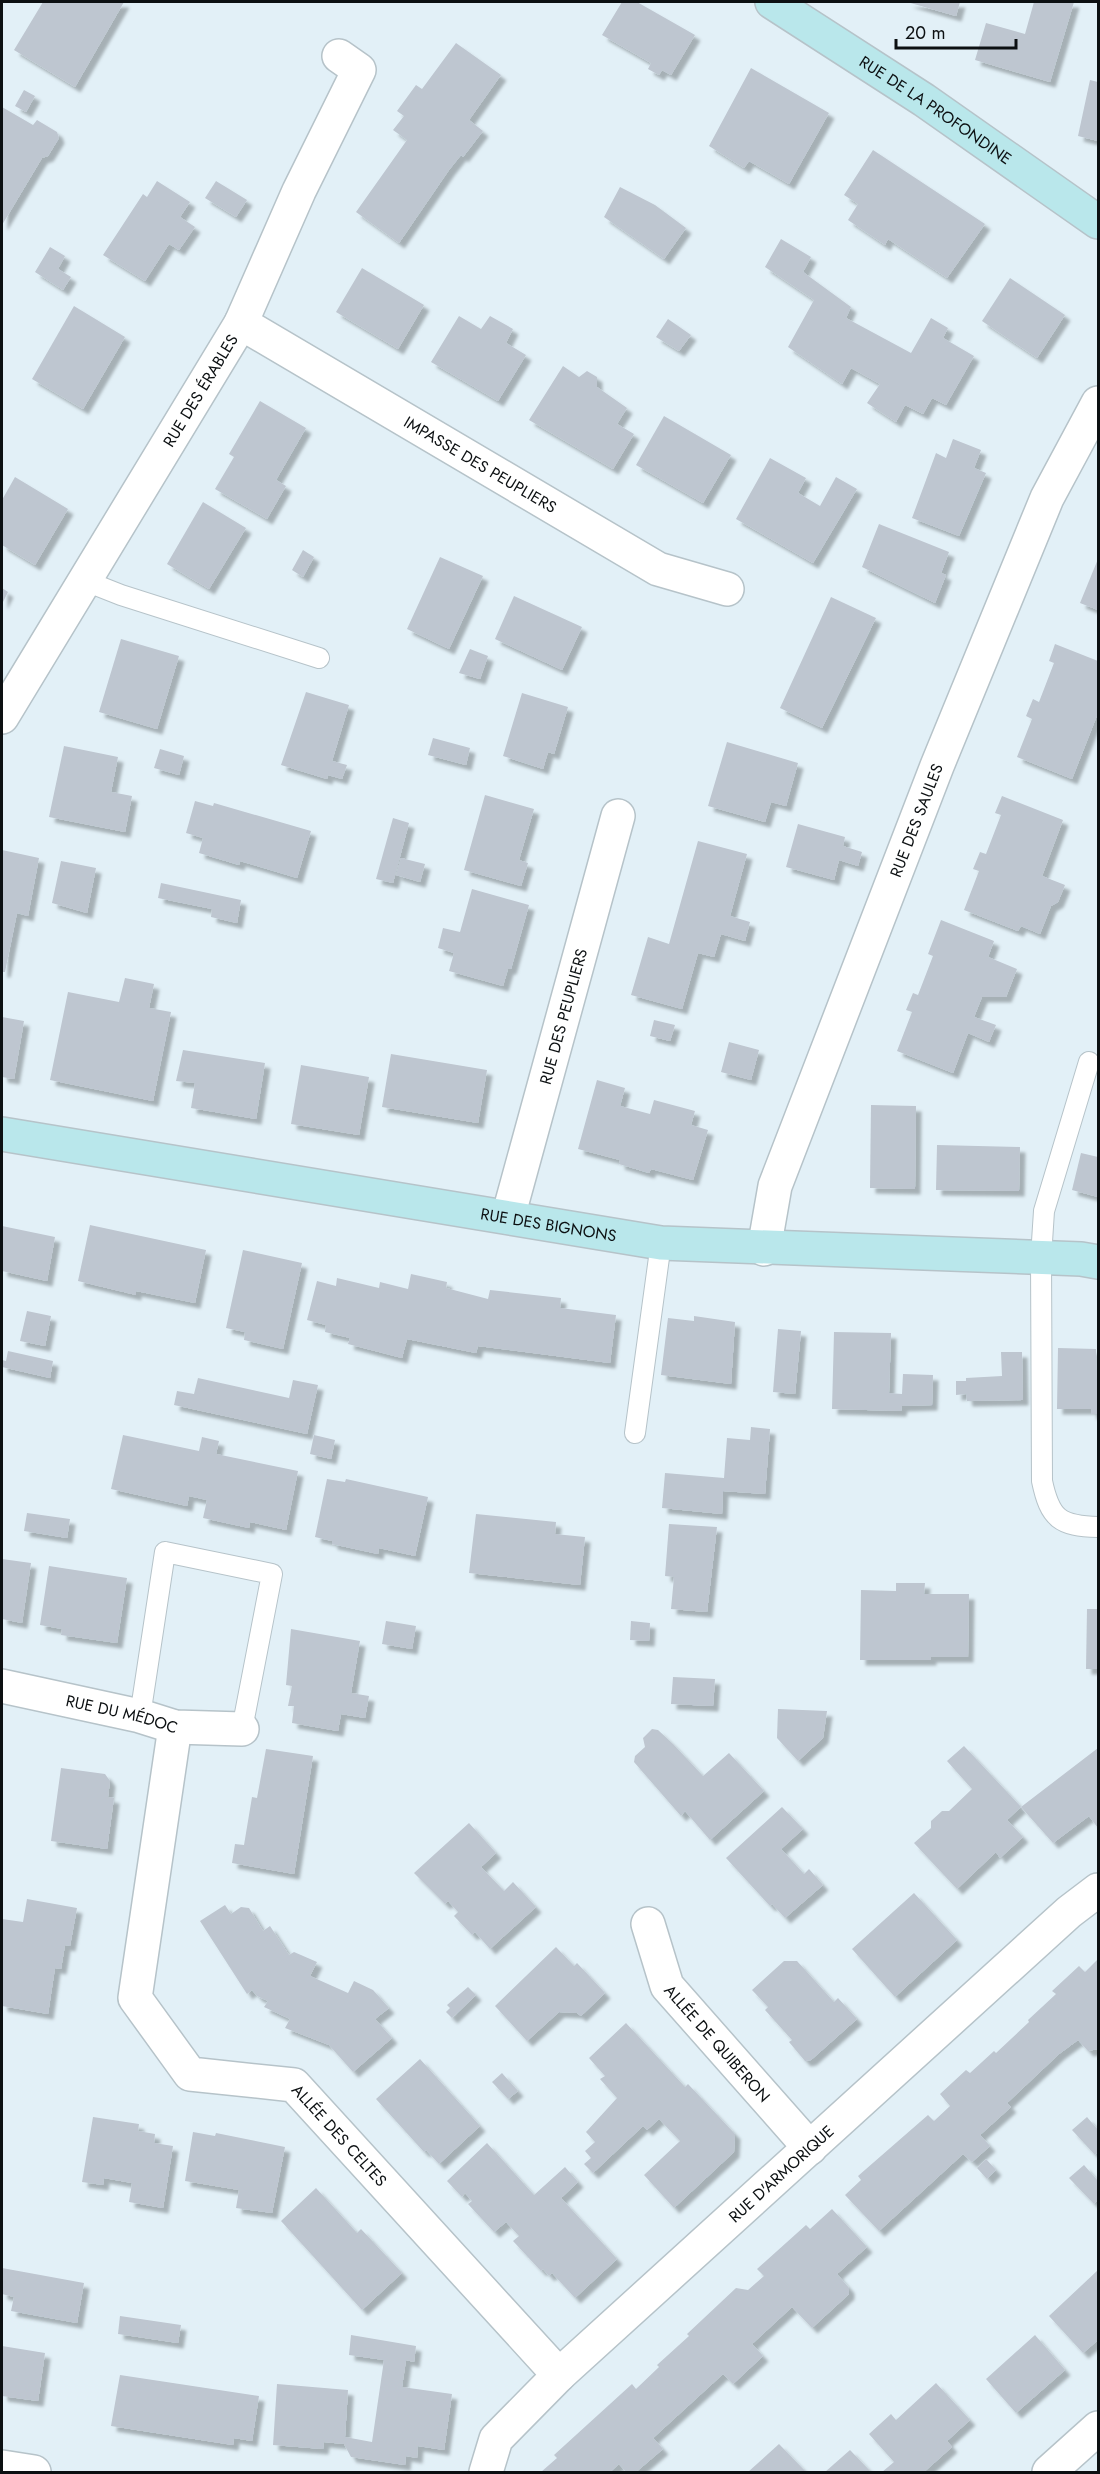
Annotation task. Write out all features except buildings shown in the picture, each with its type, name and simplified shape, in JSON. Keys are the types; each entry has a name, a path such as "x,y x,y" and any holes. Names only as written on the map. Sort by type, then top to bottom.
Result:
{"street":[{"name":"RUE DE LA PROFONDINE","path":"772,2 924,100 1098,222"},
{"name":"RUE DES ÉRABLES","path":"2,717 241,323 299,191 359,70 339,56"},
{"name":"IMPASSE DES PEUPLIERS","path":"241,323 658,569 727,589"},
{"name":"RUE DES SAULES","path":"764,1249 775,1186 937,766 1047,498 1098,403"},
{"name":"RUE DES PEUPLIERS","path":"507,1217 618,816"},
{"name":"RUE DES BIGNONS","path":"2,1134 661,1243 764,1249 1041,1257 1098,1262"},
{"name":"RUE DU MÉDOC","path":"2,1686 140,1716 175,1727 242,1729"},
{"name":"ALLÉE DES CELTES","path":"175,1727 135,1998 190,2074 294,2085 559,2375"},
{"name":"RUE D'ARMORIQUE","path":"486,2472 496,2439 559,2375 1069,1912 1098,1890"},
{"name":"ALLÉE DE QUIBERON","path":"648,1924 667,1986 810,2148"},
{"path":"1049,2472 1098,2428"},
{"path":"2,2468 34,2472"}],"lane":[{"path":"83,580 121,595 319,658"},
{"path":"1089,1062 1044,1211 1041,1257 1042,1481 1047,1505 1064,1522 1098,1527"},
{"path":"636,1433 661,1243"},
{"path":"140,1716 165,1552 273,1574 242,1729"}]}
